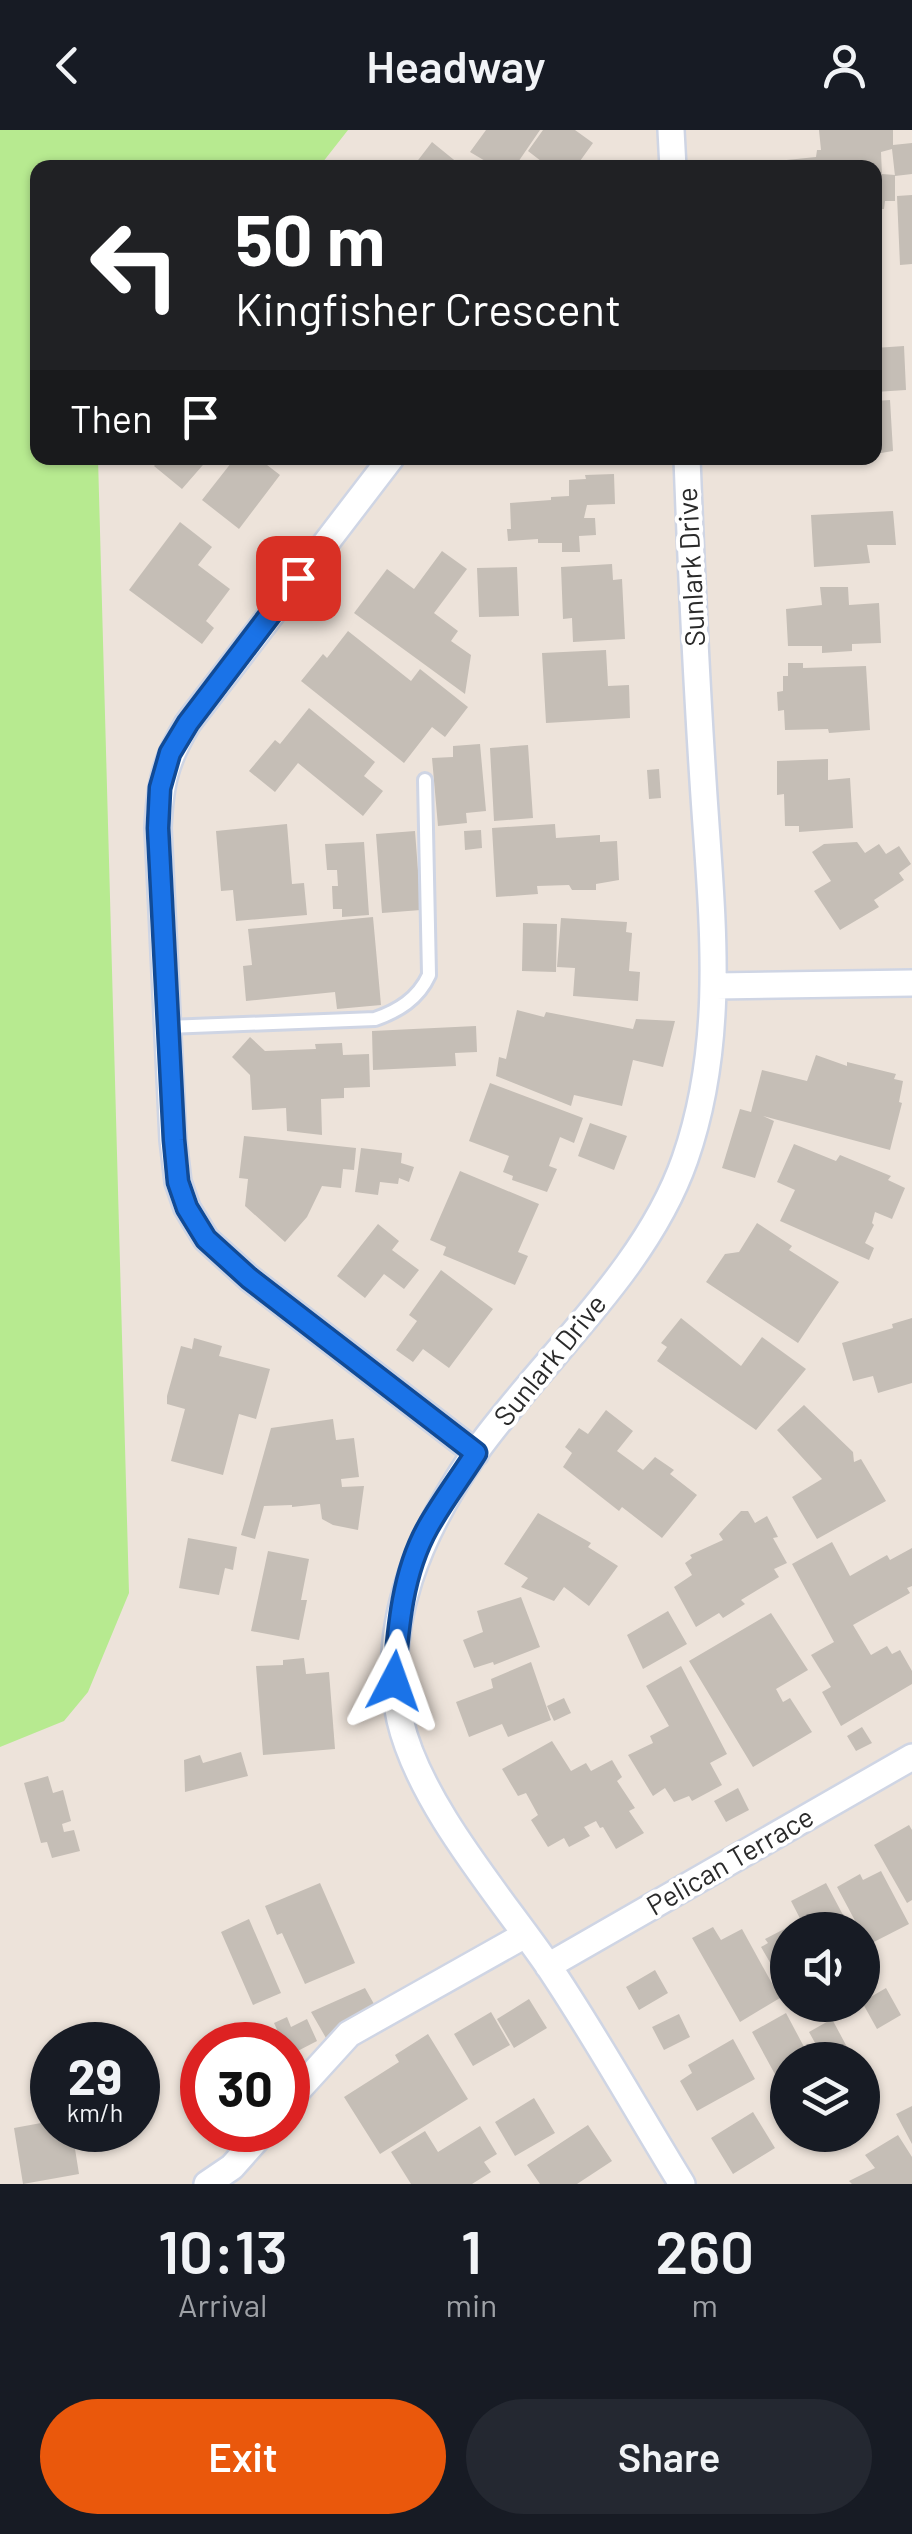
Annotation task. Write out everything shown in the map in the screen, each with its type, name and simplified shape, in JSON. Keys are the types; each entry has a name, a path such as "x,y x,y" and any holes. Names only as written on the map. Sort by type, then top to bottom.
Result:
{"street":[{"path":"671,130 673,160"},
{"path":"386,465 188,723 169,756 160,788 158,828 178,1182 187,1208 206,1239 249,1278 476,1453"},
{"name":"Sunlark Drive","path":"682,2184 548,1966 431,1795 401,1724 394,1681 397,1639 410,1572 427,1529 476,1453 629,1261 659,1214 684,1163 702,1102 716,986 686,465"},
{"path":"716,986 912,983"},
{"name":"Pelican Terrace","path":"548,1966 912,1757"},
{"path":"310,2077 349,2034 525,1935"},
{"path":"207,2184 245,2152"}],"lane":[{"path":"167,1027 375,1019 396,1011 423,989 428,975 425,780"}],"green space":[{"path":"0,130 348,130 324,160 30,160 30,465 98,465 129,1593 88,1692 64,1721 0,1747"}],"building":[{"path":"486,130 540,130 519,160 484,160 470,152"},
{"path":"543,130 575,130 593,143 581,160 540,160 528,151"},
{"path":"819,130 893,130 893,145 912,143 912,174 895,176 895,201 885,201 882,209 882,174 895,175 892,149 881,152 881,160 787,160 816,157 817,150 821,150"},
{"path":"432,142 454,160 418,160"},
{"path":"912,195 912,264 900,265 897,196"},
{"path":"904,346 906,390 882,392 882,348"},
{"path":"890,400 893,451 882,453 882,401"},
{"path":"155,465 203,465 182,489"},
{"path":"230,465 267,465 280,475 239,529 202,500"},
{"path":"614,474 615,504 587,505 584,518 595,518 596,535 579,536 580,552 562,552 562,543 538,543 538,539 508,541 510,503 569,496 569,480"},
{"path":"893,511 896,545 867,545 870,563 814,567 811,515"},
{"path":"180,522 212,547 198,565 230,589 206,621 214,628 202,644 129,590"},
{"path":"442,551 467,569 434,613 458,631 451,641 471,655 465,694 354,613 387,569 414,589"},
{"path":"612,564 613,580 622,579 625,639 573,642 572,618 563,619 561,567"},
{"path":"517,567 519,616 479,617 477,568"},
{"path":"820,587 848,587 849,605 879,603 881,643 852,644 852,651 822,653 822,646 788,646 786,609 822,605"},
{"path":"348,631 411,681 420,669 468,707 445,737 432,727 404,763 301,681 323,654 327,658"},
{"path":"606,650 608,686 629,685 630,718 546,723 542,653"},
{"path":"788,663 803,663 803,668 866,666 870,730 785,730 784,710 778,711 777,692 783,691"},
{"path":"309,708 375,762 364,776 383,791 363,816 298,763 275,792 249,771 275,740 280,744"},
{"path":"480,744 486,811 466,813 467,823 438,826 432,758 453,757 453,746"},
{"path":"528,745 533,818 494,821 490,748"},
{"path":"828,759 828,780 850,778 853,828 799,832 799,826 785,826 784,794 777,795 777,761"},
{"path":"659,769 661,798 649,799 647,770"},
{"path":"287,824 292,884 304,883 307,915 236,921 233,890 221,891 216,831"},
{"path":"555,824 556,838 600,835 600,842 617,841 619,880 596,884 596,890 572,890 569,885 537,886 538,894 496,897 492,828"},
{"path":"481,830 482,848 465,850 464,831"},
{"path":"415,831 421,910 382,913 376,834"},
{"path":"364,842 369,915 342,917 342,909 333,909 332,886 338,886 337,870 327,870 325,844"},
{"path":"857,842 865,853 879,844 886,854 899,846 911,864 899,873 904,880 874,900 879,907 840,930 814,891 831,881 812,852 824,844"},
{"path":"373,917 381,1005 337,1009 335,992 246,1001 243,966 252,965 248,929"},
{"path":"561,918 627,922 626,932 632,933 629,971 640,972 638,1001 573,996 575,968 557,967"},
{"path":"523,923 557,924 556,972 522,971"},
{"path":"517,1010 633,1029 636,1019 675,1021 663,1067 633,1060 622,1106 574,1095 571,1106 496,1076 499,1057 506,1059"},
{"path":"476,1026 477,1052 455,1053 456,1066 373,1070 372,1031"},
{"path":"250,1037 265,1051 316,1049 315,1044 342,1043 343,1055 369,1054 370,1087 344,1088 344,1098 321,1099 322,1135 287,1131 286,1108 252,1110 250,1075 232,1057"},
{"path":"816,1055 847,1066 847,1062 896,1074 894,1079 903,1081 899,1102 902,1103 890,1150 763,1116 774,1121 755,1178 722,1168 740,1109 751,1112 762,1070 807,1081"},
{"path":"490,1083 583,1118 574,1143 560,1137 549,1166 557,1169 547,1192 512,1180 513,1176 503,1172 509,1156 469,1141"},
{"path":"590,1123 627,1136 614,1170 578,1156"},
{"path":"244,1136 356,1148 354,1170 343,1169 341,1188 322,1186 307,1217 285,1242 245,1206 248,1179 239,1178"},
{"path":"794,1144 836,1161 840,1155 891,1176 888,1180 905,1188 892,1219 875,1212 874,1225 865,1243 874,1248 869,1260 780,1221 795,1190 777,1182"},
{"path":"361,1148 402,1153 401,1163 414,1167 409,1182 399,1178 398,1184 380,1182 378,1195 355,1192"},
{"path":"460,1171 539,1204 518,1252 528,1256 515,1285 443,1255 446,1247 430,1240"},
{"path":"757,1223 792,1246 789,1250 839,1282 798,1343 706,1282 725,1254 739,1252"},
{"path":"378,1224 399,1241 392,1250 419,1270 404,1289 384,1274 365,1298 337,1276"},
{"path":"441,1270 493,1309 449,1368 423,1349 413,1362 396,1350 417,1321 409,1315"},
{"path":"681,1318 741,1366 762,1337 806,1369 756,1430 657,1361 667,1347 661,1343"},
{"path":"912,1318 912,1383 878,1393 873,1376 853,1381 842,1343 893,1328 892,1324"},
{"path":"194,1338 222,1346 219,1356 270,1369 256,1419 239,1414 223,1475 171,1461 185,1409 167,1404 167,1396 181,1346 192,1349"},
{"path":"804,1405 853,1452 854,1462 861,1459 886,1501 817,1539 792,1497 822,1479 777,1430"},
{"path":"606,1410 633,1431 617,1451 643,1470 655,1457 674,1470 670,1474 697,1495 662,1538 622,1507 619,1511 563,1467 572,1453 565,1447 579,1428 588,1434"},
{"path":"333,1419 336,1440 354,1438 359,1477 341,1479 342,1487 364,1486 358,1530 322,1519 320,1504 264,1506 255,1539 241,1535 271,1428"},
{"path":"741,1511 748,1511 755,1523 767,1516 778,1537 773,1538 787,1563 774,1569 779,1577 741,1600 745,1604 723,1618 719,1613 696,1627 674,1587 692,1575 685,1563 692,1558 690,1555 723,1540 719,1534"},
{"path":"538,1513 591,1543 588,1547 618,1566 589,1606 564,1587 554,1601 521,1587 528,1578 504,1564"},
{"path":"188,1538 237,1547 233,1570 225,1568 219,1595 179,1588"},
{"path":"832,1542 850,1576 887,1555 890,1560 912,1548 912,1586 907,1588 910,1593 853,1625 871,1655 887,1646 892,1654 900,1650 912,1671 912,1684 841,1726 822,1692 831,1687 811,1655 834,1642 792,1564"},
{"path":"268,1551 309,1559 301,1600 307,1600 299,1640 251,1631"},
{"path":"521,1597 540,1647 494,1665 493,1662 474,1668 463,1640 483,1632 477,1611"},
{"path":"668,1611 687,1644 643,1669 627,1635"},
{"path":"771,1613 808,1670 776,1689 783,1702 790,1698 812,1732 753,1767 689,1661"},
{"path":"304,1658 306,1674 329,1672 335,1749 263,1755 256,1666 283,1665 283,1660"},
{"path":"531,1662 551,1720 508,1737 502,1724 469,1737 456,1702 493,1688 491,1679"},
{"path":"681,1666 727,1754 710,1763 722,1785 692,1801 689,1796 674,1802 665,1788 653,1796 628,1755 653,1743 650,1736 669,1726 646,1686"},
{"path":"564,1698 571,1713 554,1721 547,1706"},
{"path":"862,1727 872,1743 856,1751 847,1736"},
{"path":"552,1741 571,1771 586,1763 591,1771 612,1760 622,1777 617,1781 635,1808 629,1811 644,1833 616,1849 596,1821 584,1827 590,1836 569,1847 564,1838 548,1847 531,1820 538,1815 526,1793 518,1796 502,1769"},
{"path":"241,1752 248,1776 185,1792 184,1760 200,1755 203,1763"},
{"path":"48,1776 53,1793 63,1790 71,1821 62,1824 64,1832 74,1830 80,1851 52,1858 47,1842 41,1843 24,1783"},
{"path":"738,1788 749,1810 726,1822 714,1801"},
{"path":"909,1825 912,1900 907,1903 874,1845"},
{"path":"881,1871 909,1924 880,1939 880,1912 850,1912 837,1887 860,1874 863,1880"},
{"path":"320,1883 355,1963 305,1984 265,1906"},
{"path":"826,1883 841,1912 797,1912 791,1901"},
{"path":"249,1919 281,1993 253,2005 221,1932"},
{"path":"713,1927 721,1940 742,1929 770,1980 770,2004 740,2022 692,1938"},
{"path":"770,1936 770,1962 761,1947 768,1943 765,1939"},
{"path":"655,1970 668,1993 639,2010 626,1987"},
{"path":"365,1988 378,2011 326,2038 311,2012"},
{"path":"886,1988 901,2015 877,2029 873,2022 880,2022 880,1992"},
{"path":"529,1999 547,2028 514,2048 497,2019"},
{"path":"491,2012 510,2045 473,2066 454,2034"},
{"path":"679,2014 690,2037 664,2050 652,2027"},
{"path":"770,2022 791,2022 801,2042 770,2042 770,2065 752,2032"},
{"path":"834,2022 844,2042 815,2042 809,2032"},
{"path":"310,2026 317,2041 310,2045"},
{"path":"428,2034 468,2099 380,2154 344,2097 399,2062 395,2055"},
{"path":"733,2039 755,2079 697,2111 680,2081 692,2073 688,2065"},
{"path":"534,2098 555,2133 515,2156 495,2122"},
{"path":"912,2106 912,2144 896,2114"},
{"path":"753,2112 770,2140 770,2151 733,2174 711,2138"},
{"path":"30,2125 30,2152 76,2152 79,2174 23,2184 14,2128"},
{"path":"588,2125 612,2161 577,2184 540,2184 527,2165"},
{"path":"480,2126 497,2154 484,2162 491,2172 472,2184 411,2184 391,2152 425,2131 438,2152"},
{"path":"898,2135 912,2157 912,2184 849,2181 875,2168 865,2155 880,2152 880,2146"}],"route":[{"path":"298,578 188,723 169,756 160,788 158,828 174,1140 178,1182 187,1208 206,1239 249,1278 476,1453 427,1529 410,1572 397,1639 394,1681"}]}
